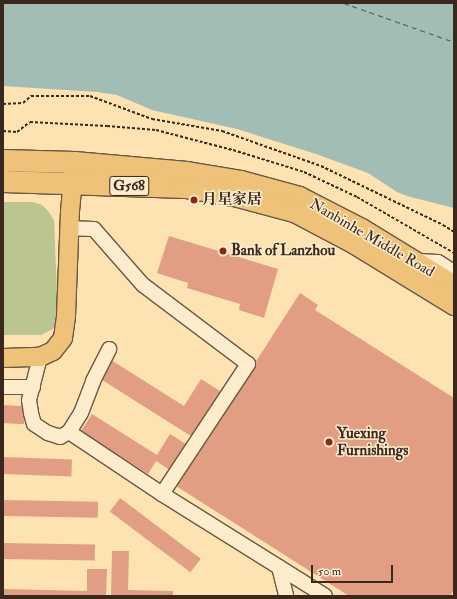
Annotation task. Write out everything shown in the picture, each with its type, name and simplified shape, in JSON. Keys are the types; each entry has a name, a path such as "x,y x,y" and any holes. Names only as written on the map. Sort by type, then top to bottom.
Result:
{"highway":[{"name":"Nanbinhe Middle Road","path":"3,160 74,162 187,172 241,181 299,197 361,229 454,286"},
{"name":"Nanbinhe Middle Road","path":"3,181 185,187 238,196 294,211 353,242 454,304"}],"main road":[{"path":"3,358 40,357 52,351 63,338 66,316 74,162"}],"street":[{"path":"70,228 94,228 143,285 248,364 162,494"},
{"path":"412,260 438,262 454,272"},
{"path":"40,357 29,400 34,424 48,433 60,437 69,432 81,413 93,381 110,349"},
{"path":"3,387 33,387"},
{"path":"69,432 162,494 325,596"},
{"path":"279,566 286,596"}],"path":[{"path":"3,104 23,103 31,96 90,96 152,119 222,131 321,166 443,225 454,232"},
{"path":"3,131 17,132 30,122 156,130 233,150 304,172 357,197 454,253"}],"green space":[{"path":"3,202 33,202 42,205 54,220 58,317 53,329 41,335 3,335"}],"water":[{"path":"3,3 454,3 454,208 407,196 397,192 368,173 316,154 237,129 152,110 117,95 97,92 3,86"}],"building":[{"path":"169,236 278,269 264,318 239,310 240,304 187,288 188,283 157,273"},
{"name":"Yuexing Furnishings","path":"300,293 318,305 315,310 454,398 454,590 450,596 349,596 176,486"},
{"path":"111,360 184,406 201,379 223,393 194,438 99,378"},
{"path":"3,405 25,406 24,424 3,423"},
{"path":"92,414 157,455 170,434 189,446 173,472 156,461 148,474 81,431"},
{"path":"3,457 72,459 71,476 3,474"},
{"path":"120,498 201,559 190,572 110,512"},
{"path":"3,500 98,502 98,518 3,516"},
{"path":"3,543 95,545 95,561 3,559"},
{"path":"112,551 129,551 128,590 173,591 173,596 111,596"},
{"path":"87,569 107,569 106,596 3,596 3,589 87,591"}],"ferry route":[{"path":"344,3 454,42"}],"place":[{"name":"月星家居","path":"194,200"},
{"name":"Bank of Lanzhou","path":"223,251"},
{"name":"Yuexing Furnishings","path":"329,442"}]}
